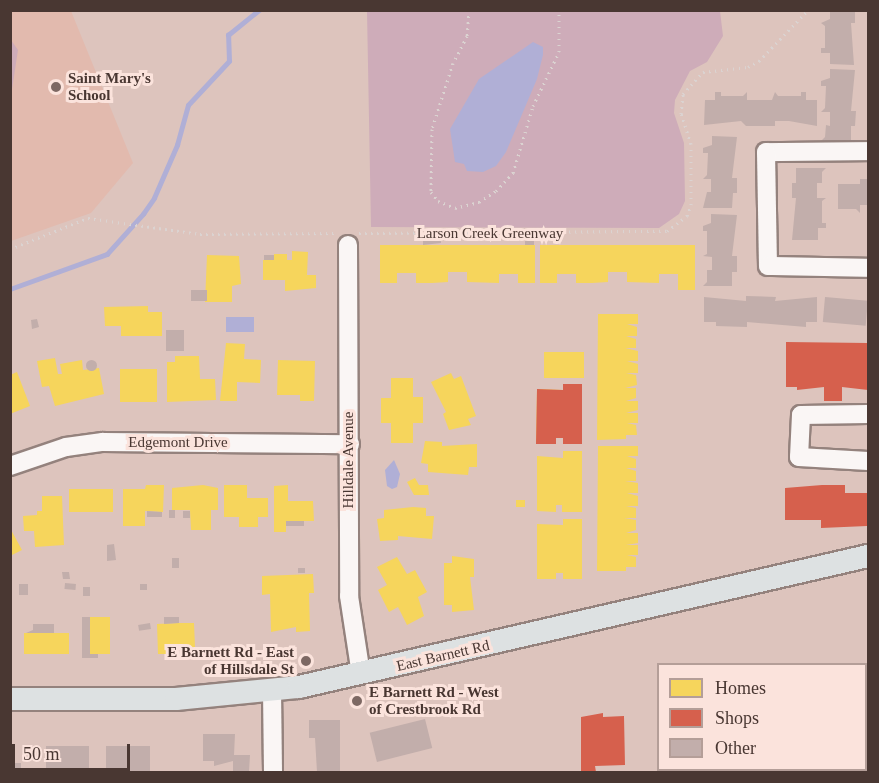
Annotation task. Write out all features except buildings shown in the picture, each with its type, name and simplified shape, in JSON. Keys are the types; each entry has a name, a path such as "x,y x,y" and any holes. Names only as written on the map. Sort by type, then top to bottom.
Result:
{"main road":[{"name":"East Barnett Rd","path":"10,699 176,699 272,690 361,674 868,556"}],"street":[{"path":"868,151 766,152 768,267 868,268"},
{"name":"Hilldale Avenue","path":"348,244 349,596 361,674"},
{"path":"868,414 801,415 799,457 868,461"},
{"name":"Edgemont Drive","path":"10,466 66,447 103,442 350,444"},
{"path":"272,690 273,772"}],"path":[{"path":"469,10 467,36 453,63 432,129 431,192 438,201 455,208 479,202 496,191 513,173 536,98 559,52 559,10"},
{"name":"Larson Creek Greenway","path":"10,249 73,221 103,219 200,234 654,234 679,224 691,205 691,144 681,114 683,94 694,78 711,70 748,67 759,61 808,10"}],"shaded area":[{"name":"Saint Mary's School","path":"11,11 71,11 133,163 91,213 11,241"},
{"path":"367,11 720,11 723,36 707,62 690,71 675,100 674,113 684,143 685,201 679,214 659,228 371,227"},
{"path":"10,40 18,50 11,96"}],"water":[{"path":"533,42 543,47 543,55 537,79 506,152 496,166 483,172 467,171 464,164 455,162 450,129 479,79"},
{"path":"226,317 254,317 254,332 226,332"},
{"path":"394,460 400,474 397,487 392,489 387,486 385,470"}],"waterway":[{"path":"10,289 107,254 143,214 154,198 177,145 188,105 229,61 228,35 259,10"}],"place":[{"name":"Saint Mary's School","path":"56,87"},
{"name":"E Barnett Rd - East of Hillsdale St","path":"306,661"},
{"name":"E Barnett Rd - West of Crestbrook Rd","path":"357,701"}]}
